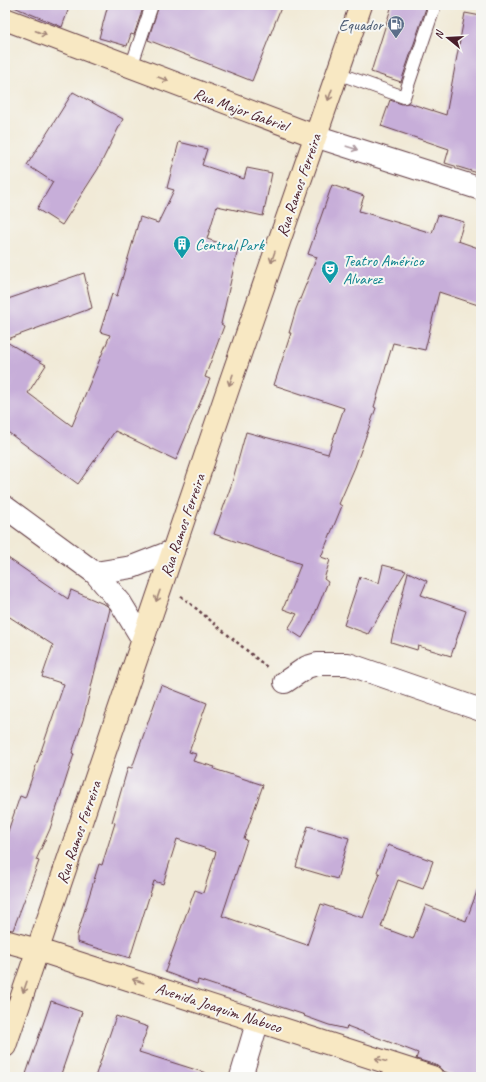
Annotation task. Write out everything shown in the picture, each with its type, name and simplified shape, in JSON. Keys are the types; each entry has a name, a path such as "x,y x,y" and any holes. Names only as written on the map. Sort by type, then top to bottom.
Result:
{"main road":[{"name":"Rua Ramos Ferreira","path":"5,1046 360,5"},
{"name":"Rua Major Gabriel","path":"5,19 315,136"},
{"name":"Avenida Joaquim Nabuco","path":"5,942 38,950 432,1077"}],"street":[{"name":"Rua Major Gabriel","path":"315,136 481,189"},
{"path":"5,507 95,573 120,602 143,640"},
{"path":"95,573 132,567 173,551"},
{"path":"285,682 306,667 316,664 348,664 481,710"},
{"path":"241,1077 258,1020"}],"lane":[{"path":"131,67 152,5"},
{"path":"337,73 404,97 435,5"}],"path":[{"path":"163,581 285,682"}],"building":[{"path":"9,5 70,5 62,27"},
{"path":"108,5 144,5 134,35 131,34 127,46 99,38"},
{"path":"159,5 282,5 252,81 148,40"},
{"name":"Equador","path":"392,5 427,5 401,82 371,72"},
{"path":"465,13 481,16 481,174 445,163 449,149 381,126 390,100 402,104 409,103 446,115"},
{"path":"73,92 123,119 98,169 62,225 37,209 53,182 27,165"},
{"path":"179,142 207,149 202,165 244,179 247,168 272,173 263,216 217,206 207,239 238,249 221,324 224,326 205,377 210,379 176,460 115,431 78,484 5,430 5,341 46,365 28,393 72,426 110,335 100,332 112,294 117,296 140,217 158,223 174,190 167,188"},
{"path":"332,185 364,196 359,211 432,233 438,215 464,222 458,241 481,249 481,306 439,292 425,350 393,343 374,407 376,408 355,467 339,504 342,506 321,557 330,560 324,579 328,582 312,621 302,638 288,629 297,614 283,609 301,564 214,534 231,486 246,432 328,454 344,408 274,385 291,333 289,333 296,309 317,257 308,254"},
{"path":"84,273 92,308 5,340 5,300"},
{"path":"5,556 68,599 71,590 106,605 110,609 83,720 72,753 74,754 50,829 36,860 39,861 13,930 5,929 5,840 20,796 25,798 64,684 42,677 53,645 5,614"},
{"path":"383,565 406,571 368,634 344,625 360,577 379,583"},
{"path":"408,572 427,581 421,595 466,611 451,656 418,646 417,650 391,642"},
{"path":"161,685 207,703 189,752 196,754 193,761 215,767 214,769 263,785 244,839 247,840 222,916 307,945 321,904 363,918 380,874 377,872 388,845 433,861 423,889 398,880 381,927 413,939 426,905 466,921 479,886 481,886 481,1077 459,1077 443,1071 436,1065 416,1059 418,1053 347,1026 346,1029 329,1025 304,1016 305,1015 198,980 197,984 165,972 195,890 203,893 216,852 177,839 163,884 154,881 130,958 77,942 77,935 99,864 102,865 115,823 112,822 128,767 132,768"},
{"path":"308,826 349,838 337,879 296,867"},
{"path":"51,1001 82,1012 60,1077 25,1077"},
{"path":"116,1016 148,1027 139,1052 206,1073 205,1077 95,1077"}],"place":[{"name":"Equador","path":"396,39"},
{"name":"Central Park","path":"182,259"},
{"name":"Teatro Américo Alvarez","path":"330,284"}]}
